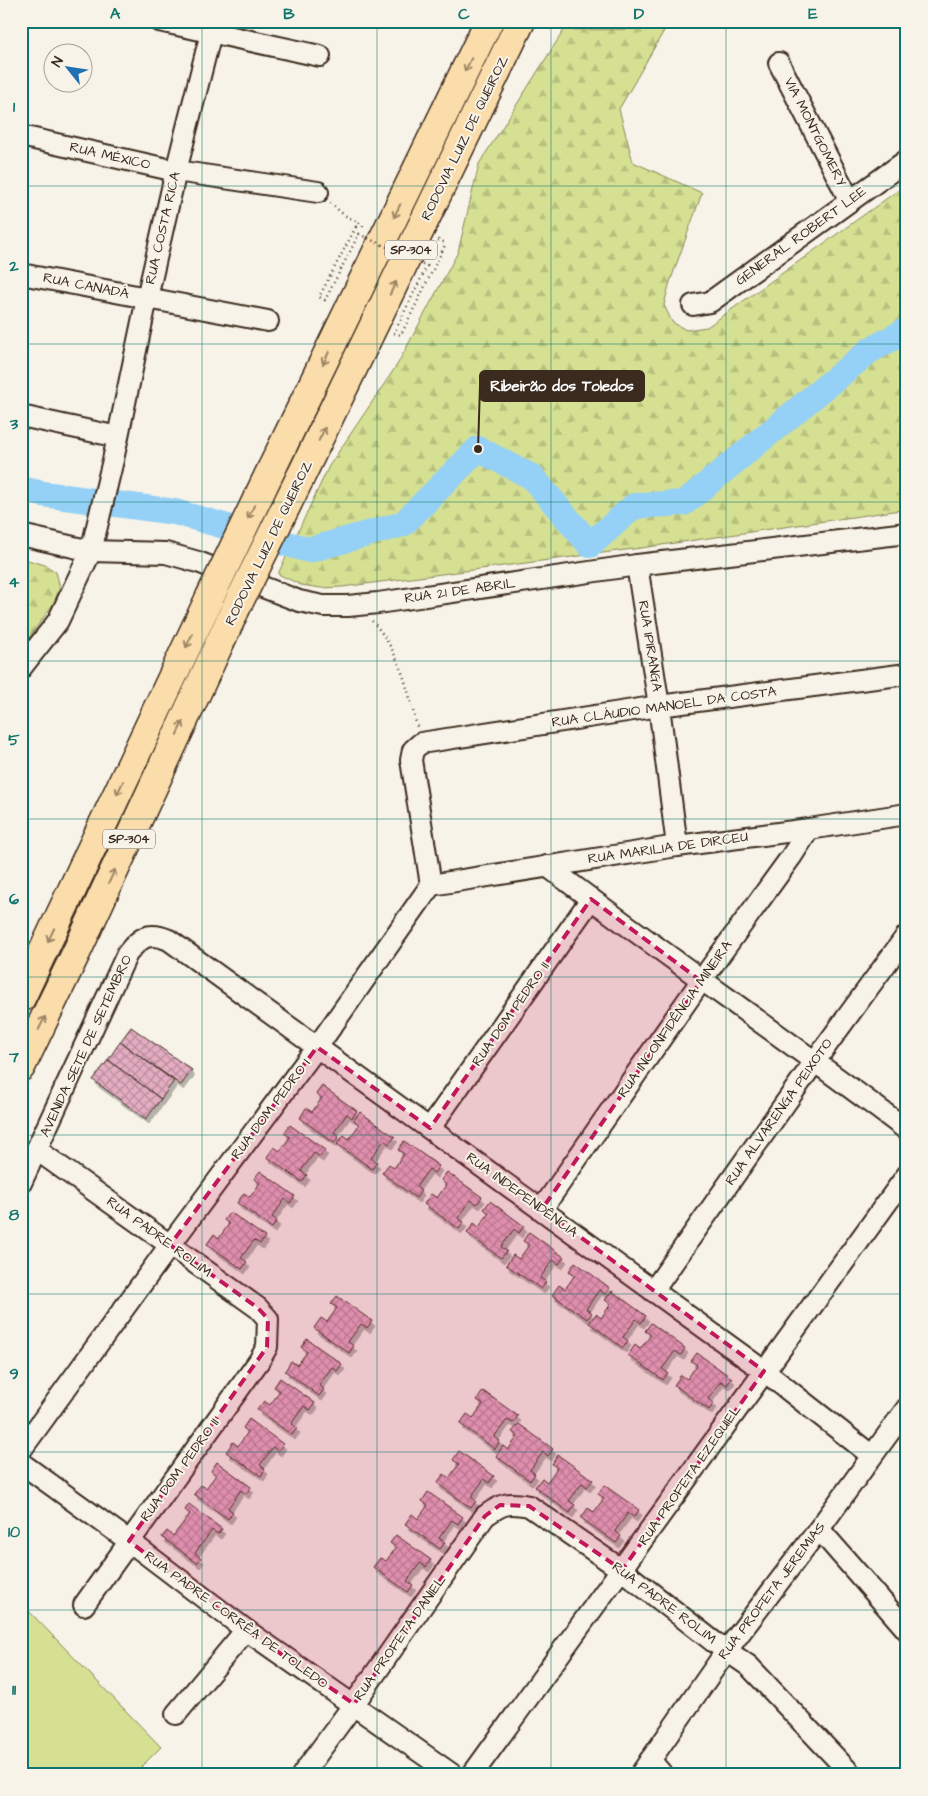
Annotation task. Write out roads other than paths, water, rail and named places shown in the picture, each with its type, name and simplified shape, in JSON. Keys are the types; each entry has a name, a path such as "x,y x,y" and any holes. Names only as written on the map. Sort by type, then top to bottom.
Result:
{"highway":[{"name":"SP-304","path":"21,998 210,597 489,21"},
{"name":"RODOVIA LUIZ DE QUEIROZ","path":"21,1066 82,941 235,610 521,21"}],"street":[{"path":"159,21 213,27 320,56"},
{"name":"RUA COSTA RICA","path":"21,668 58,621 91,551 113,460 176,171 213,27"},
{"name":"VIA MONTGOMERY","path":"779,63 850,200"},
{"name":"RUA MÉXICO","path":"21,136 176,171 318,192"},
{"name":"GENERAL ROBERT LEE","path":"693,305 710,302 907,160"},
{"name":"RUA CANADÁ","path":"21,274 268,322"},
{"path":"21,416 118,436"},
{"name":"RUA 21 DE ABRIL","path":"21,535 91,551 166,553 198,562 299,601 323,606 357,605 637,565 907,533"},
{"name":"RUA IPIRANGA","path":"637,565 659,706 677,846"},
{"name":"RUA CLÁUDIO MANOEL DA COSTA","path":"430,884 411,760 413,750 421,743 659,706 907,674"},
{"name":"RUA MARILIA DE DIRCEU","path":"430,884 677,846 907,814"},
{"name":"RUA INCONFIDÊNCIA MINEIRA","path":"542,1208 809,829"},
{"path":"546,866 907,1130"},
{"name":"RUA DOM PEDRO I","path":"21,1450 317,1047 430,884"},
{"name":"RUA DOM PEDRO II","path":"430,1128 591,900"},
{"name":"AVENIDA SETE DE SETEMBRO","path":"21,1183 127,954 140,940 148,936 159,935 169,940"},
{"name":"RUA ALVARENGA PEIXOTO","path":"653,1291 815,1061 907,935"},
{"name":"RUA INDEPENDÊNCIA","path":"169,940 542,1208 764,1371 871,1455"},
{"name":"RUA PADRE ROLIM","path":"37,1150 258,1308 268,1319 268,1333"},
{"name":"RUA PROFETA EZEQUIEL","path":"472,1775 907,1175"},
{"name":"RUA DOM PEDRO II","path":"84,1605 259,1361 266,1347 268,1333"},
{"name":"RUA PROFETA JEREMIAS","path":"651,1770 727,1650 819,1529 871,1455 905,1416"},
{"name":"RUA PADRE CORRÊA DE TOLEDO","path":"21,1463 246,1630 453,1775"},
{"name":"RUA PADRE ROLIM","path":"500,1505 515,1503 529,1506 622,1570 749,1666 852,1775"},
{"name":"RUA PROFETA DANIEL","path":"302,1775 485,1516 500,1505"},
{"path":"819,1529 907,1630"},
{"path":"176,1714 246,1630"}],"waterway":[{"path":"21,489 43,494 175,512 309,550 403,524 478,449 532,477 590,545 634,506 684,503 869,351 907,330"}],"place":[{"name":"Ribeirão dos Toledos","path":"478,449"}]}
